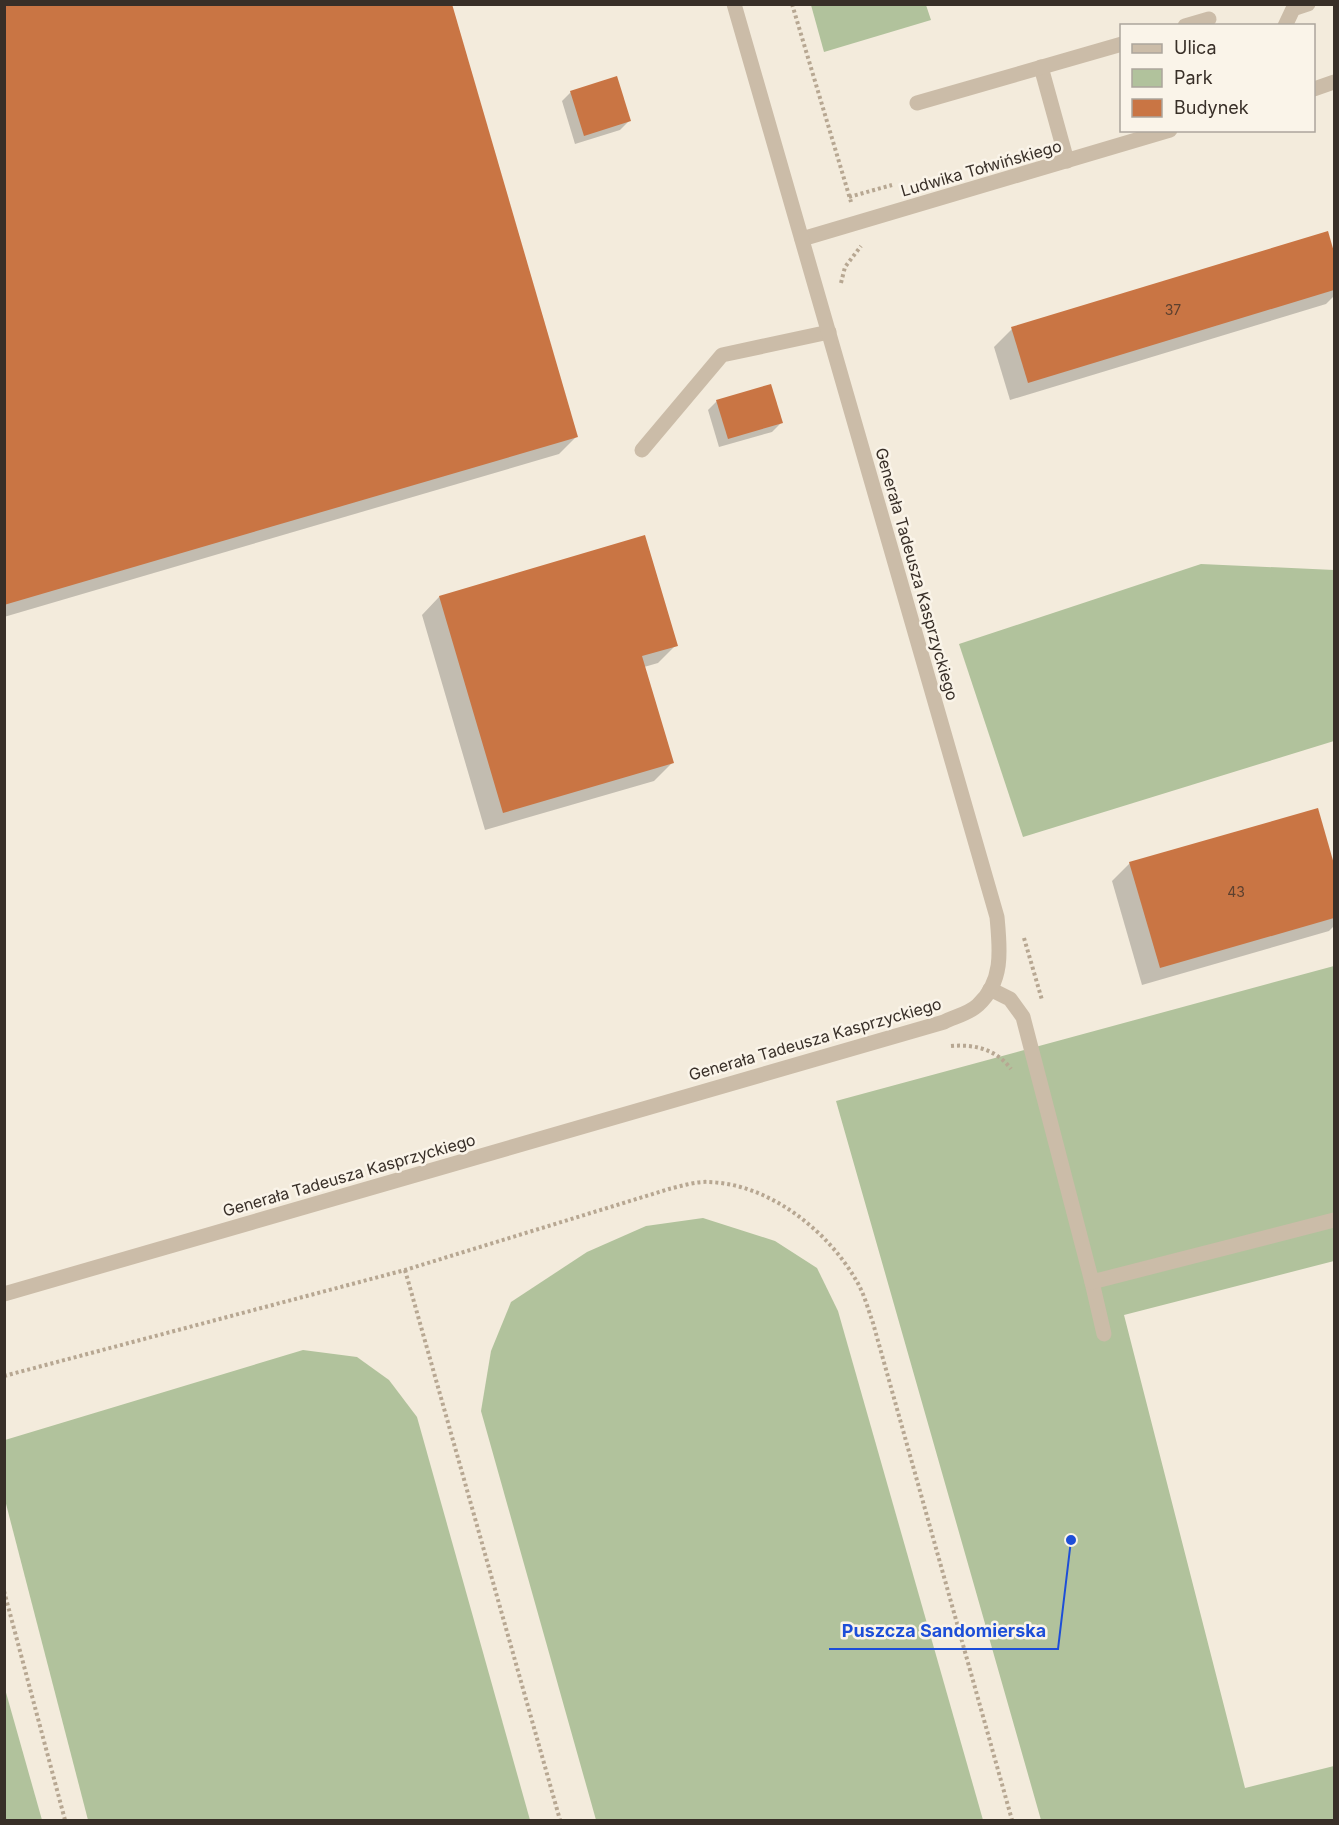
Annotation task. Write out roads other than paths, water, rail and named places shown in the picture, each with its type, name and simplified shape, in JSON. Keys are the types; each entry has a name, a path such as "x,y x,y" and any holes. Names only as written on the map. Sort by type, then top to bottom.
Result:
{"street":[{"name":"Generała Tadeusza Kasprzyckiego","path":"4,1294 944,1022 977,1006 994,983 1000,956 997,917 734,4"},
{"path":"1286,24 1299,6"},
{"path":"1192,24 1209,19"},
{"path":"917,103 1120,45"},
{"path":"1041,67 1067,161"},
{"path":"1315,89 1335,82"},
{"name":"Ludwika Tołwińskiego","path":"802,239 1163,132"},
{"path":"642,450 722,355 829,332"},
{"path":"990,989 1010,999 1023,1017 1104,1334"},
{"path":"1092,1282 1335,1220"}],"place":[{"name":"Puszcza Sandomierska","path":"1071,1540"}]}
